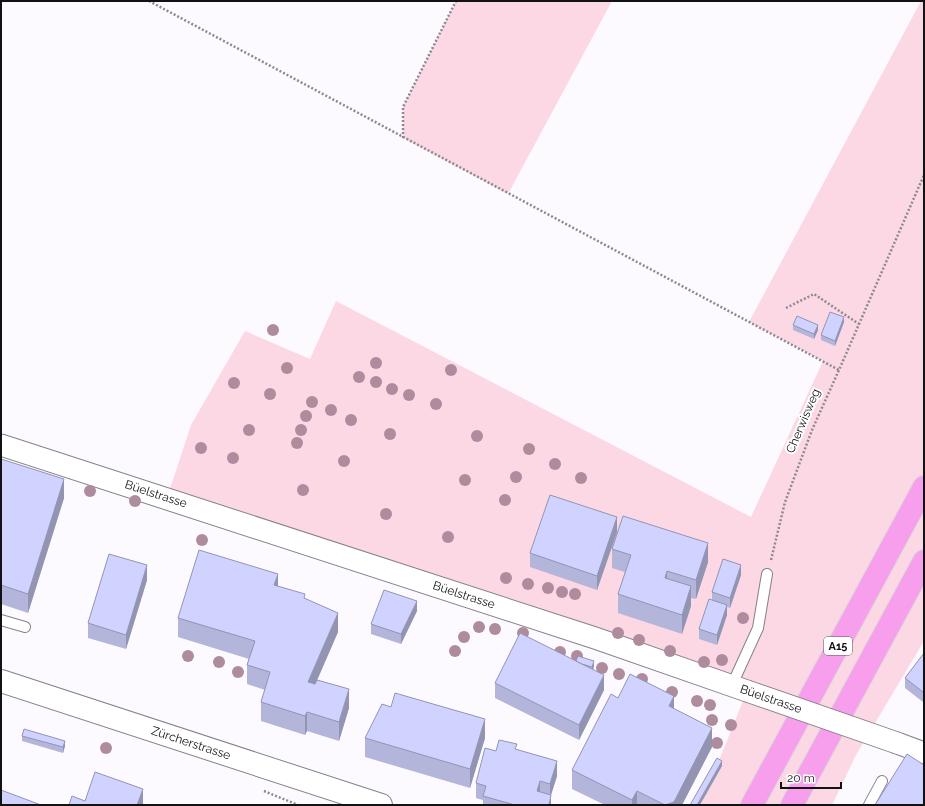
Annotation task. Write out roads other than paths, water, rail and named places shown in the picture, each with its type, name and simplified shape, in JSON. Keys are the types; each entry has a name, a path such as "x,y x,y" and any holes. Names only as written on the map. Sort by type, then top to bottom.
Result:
{"highway":[{"name":"A15","path":"752,805 924,487"},
{"path":"792,805 924,561"}],"main road":[{"name":"Zürcherstrasse","path":"1,681 381,805"}],"street":[{"name":"Büelstrasse","path":"1,445 595,638 924,753"}],"lane":[{"path":"740,688 758,628 767,574"},
{"path":"1,620 24,627"},
{"path":"869,805 882,781"}]}
